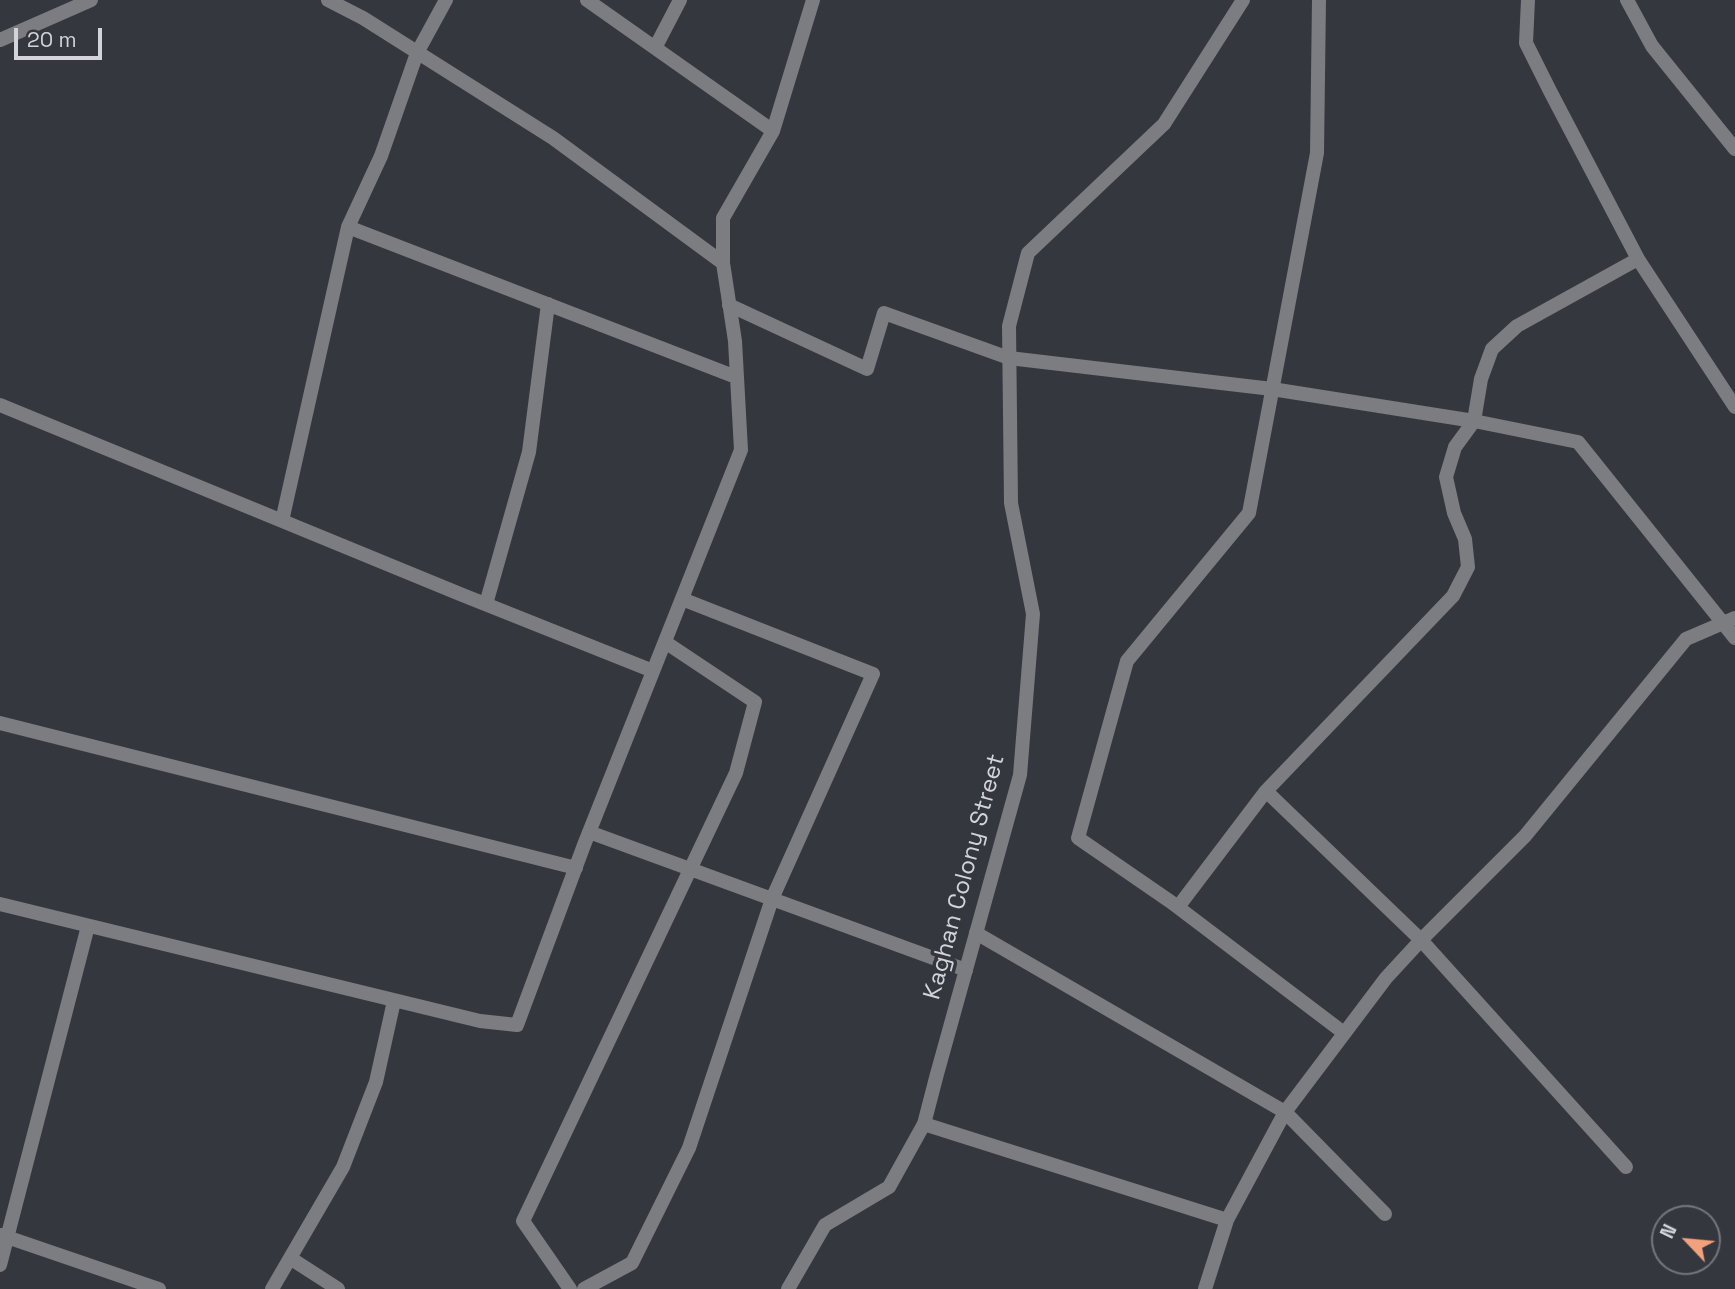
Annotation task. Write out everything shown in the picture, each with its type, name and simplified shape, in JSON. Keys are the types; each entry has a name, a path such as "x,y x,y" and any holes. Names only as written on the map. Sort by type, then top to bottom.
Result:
{"street":[{"path":"0,40 70,3 91,0"},
{"path":"328,0 363,18 552,138 723,263"},
{"path":"282,521 348,227 380,156 417,53 446,0"},
{"path":"587,0 774,131"},
{"path":"656,48 680,0"},
{"path":"0,905 480,1021 517,1025 589,832 741,450 735,341 723,263 723,218 774,131 813,0"},
{"name":"Kaghan Colony Street","path":"788,1289 825,1225 889,1187 924,1124 1020,775 1033,614 1011,503 1009,326 1028,253 1164,124 1243,0"},
{"path":"1319,0 1317,153 1249,513 1127,661 1078,838 1178,907 1344,1033"},
{"path":"1528,0 1526,43 1638,259 1735,407"},
{"path":"1627,0 1652,46 1735,149"},
{"path":"348,227 736,376"},
{"path":"1178,907 1266,791 1452,596 1468,567 1465,539 1454,513 1446,477 1455,447 1474,421 1481,379 1492,349 1517,326 1638,259"},
{"path":"486,604 529,452 548,304"},
{"path":"729,305 867,369 884,313 1009,358 1272,389 1474,421 1578,442 1729,621 1735,638"},
{"path":"0,405 653,671"},
{"path":"584,1289 632,1263 689,1148 772,899 873,674 682,599"},
{"path":"1205,1289 1227,1220 1285,1112 1386,978 1525,836 1686,639 1729,621"},
{"path":"570,1289 523,1221 736,773 755,702 665,642"},
{"path":"0,723 576,868"},
{"path":"1266,791 1421,940 1626,1167"},
{"path":"589,832 966,970"},
{"path":"0,1265 4,1236 89,926"},
{"path":"976,933 1285,1112 1385,1214"},
{"path":"272,1289 343,1167 376,1082 394,1001"},
{"path":"924,1124 1227,1220"},
{"path":"4,1236 159,1289"},
{"path":"290,1258 338,1289"}]}
